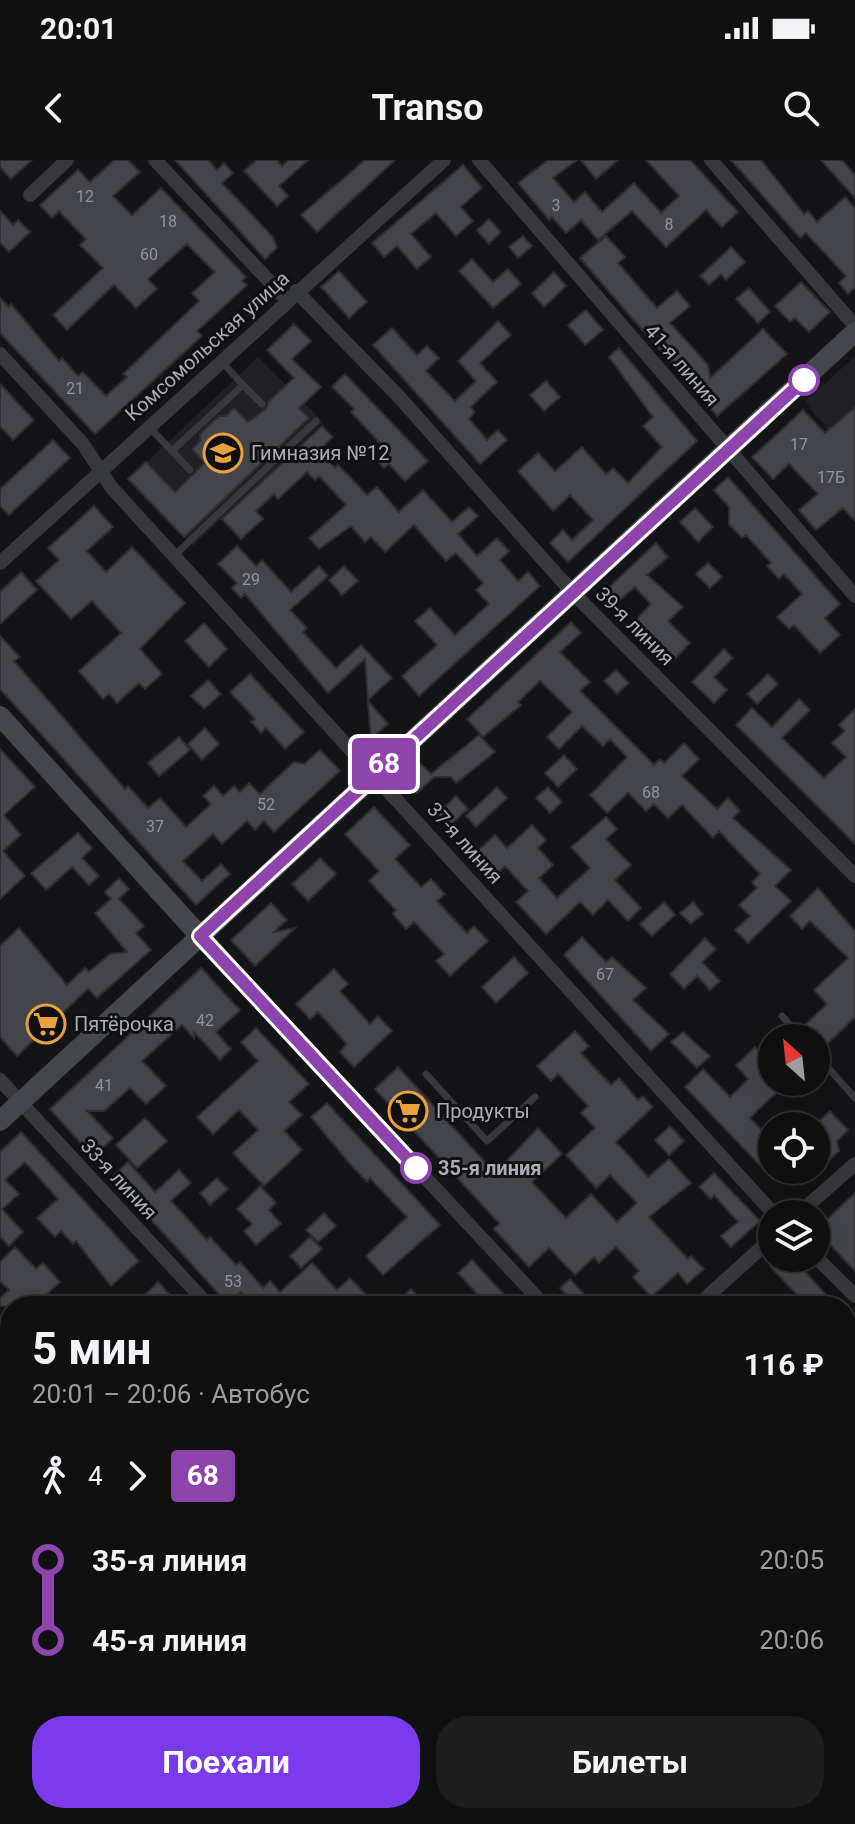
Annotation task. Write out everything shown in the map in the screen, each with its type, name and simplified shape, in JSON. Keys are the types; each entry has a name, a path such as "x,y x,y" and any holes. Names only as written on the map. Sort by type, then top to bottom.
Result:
{"main road":[{"path":"0,1121 855,332"},
{"path":"0,716 200,936"}],"street":[{"path":"30,195 67,160"},
{"name":"39-я линия","path":"155,160 401,399 571,591 855,876"},
{"name":"Комсомольская улица","path":"0,563 444,160"},
{"name":"41-я линия","path":"479,160 855,596"},
{"path":"711,160 855,326"},
{"name":"37-я линия","path":"0,354 83,444 101,471 761,1200"},
{"path":"200,936 536,1296"},
{"name":"33-я линия","path":"0,1080 200,1296"},
{"path":"814,1200 855,1164"},
{"path":"708,1296 758,1251"},
{"path":"830,1271 855,1296"}],"lane":[{"path":"221,360 262,404"},
{"path":"172,451 243,385"},
{"path":"176,554 316,421"},
{"path":"149,426 190,470"},
{"path":"782,1016 789,1024"},
{"path":"830,1070 855,1098"},
{"path":"426,1074 487,1141 535,1097"}],"shaded area":[{"path":"855,356 855,466 829,438 826,427 805,402"},
{"name":"Гимназия №12","path":"258,357 323,422 193,546 129,479"}],"building":[{"path":"0,160 32,160 11,179 0,167"},
{"path":"114,160 128,160 140,172 113,196 132,215 161,188 246,277 242,281 247,285 197,331 202,336 95,434 0,333 0,298 9,307 11,304 59,361 62,358 78,376 83,372 106,396 127,377 123,374 199,301 192,293 215,272 187,244 148,279 157,289 136,308 114,285 67,330 53,315 103,268 80,245 86,239 59,211 52,218 40,205 78,170 90,182"},
{"path":"175,160 208,160 217,170 224,163 233,173 222,183 273,237 277,248 265,259"},
{"path":"257,160 277,160 282,166 289,160 308,160 279,186 288,196 277,206 244,171"},
{"path":"365,160 395,160 317,232 301,215"},
{"path":"548,160 577,160 553,178 574,202 585,192 602,212 634,183 661,213 679,196 646,160 690,160 738,212 722,227 706,210 666,247 632,211 598,240 581,220 566,233 552,217 549,220 518,183"},
{"path":"581,160 618,160 596,179"},
{"path":"731,160 761,160 804,214 808,211 817,222 845,197 855,208 855,287 848,294 839,283 846,276 806,233 800,238"},
{"path":"821,160 842,160 855,175 855,198"},
{"path":"463,165 482,188 461,207 473,221 456,236 436,213 411,234 431,257 417,269 397,246 384,257 372,243"},
{"path":"0,211 13,225 18,220 30,232 9,252 0,242"},
{"path":"489,219 501,232 489,244 477,230"},
{"path":"523,236 532,246 518,258 509,247"},
{"path":"606,236 625,257 618,263 657,308 677,291 690,306 670,323 708,365 710,378 763,329 787,354 717,416 580,258"},
{"path":"731,247 745,262 726,280 721,274 709,285 700,276"},
{"path":"472,259 493,282 508,269 521,284 493,308 459,271"},
{"path":"339,271 367,302 349,318 321,287"},
{"path":"554,272 566,286 544,307 532,293"},
{"path":"801,282 830,312 809,332 795,318 790,322 775,306"},
{"path":"749,288 770,312 758,323 736,299"},
{"path":"586,310 603,330 585,345 568,325"},
{"path":"498,321 511,335 480,363 497,382 471,407 475,412 469,419 487,440 498,430 507,440 480,464 373,345 392,328 417,355 427,346 439,358 426,371 455,401 476,381 458,361"},
{"path":"294,324 311,341 292,359 321,387 299,408 309,418 184,537 128,479 146,462 175,492 205,463 192,449 200,441 200,434 219,416 226,416 234,408 248,422 266,409 268,402 294,378 267,350"},
{"path":"619,348 697,441 568,562 550,543 563,530 572,540 593,520 570,495 553,511 518,471 538,453 555,471 582,447 606,474 613,468 628,483 662,447 643,426 653,417 609,357"},
{"path":"345,374 428,461 405,481 389,464 384,468 376,459 386,450 332,387"},
{"path":"546,381 560,397 544,411 530,395"},
{"path":"0,384 34,420 13,440 0,426"},
{"path":"855,407 855,521 843,508 816,530 799,510 818,494 789,464 773,479 752,457 803,410 825,433"},
{"path":"322,426 333,437 318,451 335,468 338,465 367,495 377,487 399,512 423,490 452,522 469,507 478,516 458,534 477,556 497,538 509,551 500,560 518,581 528,572 540,586 419,696 402,676 437,645 415,621 430,608 455,635 489,604 476,590 483,583 456,553 446,561 414,525 385,552 371,537 365,542 351,526 319,549 309,538 346,505 319,476 315,480 307,472 278,499 274,494 256,511 263,519 241,539 222,519"},
{"path":"53,440 70,458 9,515 0,506 0,489"},
{"path":"728,477 840,604 825,618 840,635 820,653 794,625 789,629 777,617 802,594 784,574 779,579 767,566 771,563 746,535 742,538 729,524 729,507 714,490"},
{"path":"94,506 113,527 87,551 106,572 132,547 185,603 140,649 162,674 145,689 139,683 117,703 109,694 103,699 79,671 121,633 92,601 71,619 36,581 59,560 48,548"},
{"path":"695,508 713,527 698,542 680,522"},
{"path":"656,543 668,557 647,575 683,607 668,621 690,643 672,662 633,623 651,604 635,587 614,605 603,593"},
{"path":"237,546 256,566 262,560 291,592 319,566 328,576 290,610 307,628 303,632 336,668 361,645 392,678 368,700 365,659 328,693 245,594 241,598 232,588 237,583 218,564"},
{"path":"708,563 722,577 710,588 696,574"},
{"path":"344,566 358,581 342,595 329,580"},
{"path":"21,572 37,590 0,624 0,592"},
{"path":"571,622 581,633 560,652 590,682 580,691 654,765 660,759 664,763 684,743 699,759 682,776 717,809 728,798 740,811 733,818 791,870 775,886 791,901 748,943 735,930 750,916 739,905 757,888 752,882 760,874 719,831 713,838 682,805 668,818 654,804 646,811 628,793 607,813 590,795 627,757 610,739 603,746 582,726 559,749 547,737 572,712 540,681 518,702 521,705 483,737 467,719"},
{"path":"204,623 227,649 209,667 185,641"},
{"path":"0,636 20,657 14,661 125,789 128,786 148,808 160,798 186,827 211,804 203,796 214,786 223,796 234,786 240,792 249,783 260,794 294,762 304,764 320,750 340,771 274,832 264,821 255,830 247,821 222,844 213,834 183,861 202,881 221,864 230,874 196,905 0,689"},
{"path":"724,649 733,658 714,677 727,690 714,703 692,682"},
{"path":"616,670 629,683 617,694 604,681"},
{"path":"250,674 304,732 285,749 266,728 261,733 251,722 255,719 230,692"},
{"path":"768,674 778,684 757,704 747,694"},
{"path":"208,680 221,694 204,709 191,696"},
{"path":"799,699 810,710 782,738 824,778 846,757 832,743 845,731 839,725 855,709 855,844 736,725 752,708 772,727"},
{"path":"368,701 388,724 371,739"},
{"path":"205,728 219,744 202,760 188,744"},
{"path":"479,735 495,752 456,783 451,777 434,777 417,793 404,778 420,763 431,774"},
{"path":"179,737 190,750 159,776 148,763"},
{"path":"0,749 35,787 4,815 21,835 3,851 25,876 0,899"},
{"path":"564,755 577,769 558,787 545,773"},
{"path":"497,787 507,798 476,827 466,816"},
{"path":"548,787 562,802 550,813 536,798"},
{"path":"456,796 468,809 448,827 437,814"},
{"path":"374,807 410,845 395,859 421,887 431,879 445,894 437,901 467,933 474,926 488,941 450,976 436,961 444,954 414,922 406,929 393,914 396,910 369,881 379,871 345,834"},
{"path":"606,817 617,829 606,839 631,865 615,880 641,908 628,921 608,900 593,915 580,902 546,934 516,902 528,891 505,866 494,877 473,855 495,835 507,848 532,825 546,840 538,848 553,865 539,878 557,898 590,868 571,847"},
{"path":"78,833 92,848 82,858 99,876 89,885 72,867 46,890 31,873"},
{"path":"320,858 336,874 308,901 292,884"},
{"path":"119,878 129,889 119,899 144,926 136,933 151,950 97,998 88,989 17,1056 0,1037 0,946 19,928 67,985 85,968 89,972 110,954 127,952 95,913 111,899 105,892"},
{"path":"818,888 855,931 855,1017 830,1041 830,1024 806,1024 827,1004 814,990 848,958 810,921 802,929 790,916"},
{"path":"664,902 675,915 652,936 640,924"},
{"path":"693,902 703,914 691,924 680,913"},
{"path":"271,903 287,920 274,932 295,928 255,966 231,940"},
{"path":"582,937 606,962 612,957 646,988 633,1000 669,1034 651,1051 564,955"},
{"path":"705,938 716,949 702,962 720,981 710,990 697,976 684,989 670,974"},
{"path":"514,957 528,973 496,1003 482,987"},
{"path":"201,968 240,1010 216,1032 231,1049 220,1060 194,1032 194,1038 182,1025 142,1061 166,1086 146,1104 130,1088 104,1111 87,1111 113,1138 93,1157 50,1109"},
{"path":"334,969 348,984 340,991 370,1024 378,1016 392,1031 354,1067 340,1052 347,1044 318,1012 310,1019 296,1004"},
{"path":"256,1028 309,1084 289,1102 302,1115 284,1131 302,1150 264,1186 233,1153 258,1130 239,1110 213,1134 197,1117 258,1061 241,1042"},
{"path":"575,1031 589,1046 581,1053 611,1085 619,1078 638,1100 643,1096 653,1107 616,1142 648,1177 669,1159 691,1183 649,1217 688,1259 691,1256 704,1269 687,1284 678,1273 650,1296 633,1277 639,1271 616,1247 599,1263 594,1257 575,1275 549,1248 529,1267 494,1229 499,1223 375,1089 398,1067 495,1173 538,1128 562,1154 532,1182 566,1218 591,1194 617,1222 637,1203 610,1175 596,1188 566,1155 595,1128 581,1113 588,1106 558,1074 551,1081 537,1066"},
{"path":"683,1032 710,1056 697,1068 671,1042"},
{"path":"755,1047 758,1050 758,1096 773,1096 750,1118 758,1126 758,1163 685,1087 703,1069 730,1097 748,1079 736,1065"},
{"path":"327,1103 440,1225 383,1275 366,1256 407,1217 370,1178 367,1182 311,1117"},
{"path":"830,1111 848,1130 837,1141 839,1151 830,1160 830,1112"},
{"path":"145,1118 167,1141 137,1168 116,1145"},
{"path":"670,1126 684,1141 669,1155 655,1140"},
{"path":"21,1132 139,1261 111,1286 76,1241 73,1244 61,1231 55,1237 37,1218 58,1199 25,1162 5,1180 19,1194 2,1209 23,1232 9,1246 0,1237 0,1152"},
{"path":"128,1162 155,1192 179,1170 191,1183 171,1201 207,1240 210,1237 236,1265 240,1262 263,1288 270,1281 280,1292 312,1263 337,1290 350,1278 367,1296 245,1296 241,1292 237,1296 221,1296 112,1177"},
{"path":"714,1173 758,1219 758,1223 731,1247 721,1236 738,1222 714,1195 711,1199 699,1187"},
{"path":"217,1178 228,1189 210,1205 200,1193"},
{"path":"260,1186 276,1203 269,1210 281,1224 256,1245 244,1231 252,1224 237,1209"},
{"path":"855,1193 855,1271 830,1245 830,1217"},
{"path":"324,1213 336,1226 318,1242 306,1230"},
{"path":"310,1237 322,1249 301,1268 290,1256"},
{"path":"15,1247 36,1269 43,1263 60,1282 45,1296 2,1296 9,1290 0,1281 0,1262"},
{"path":"472,1260 506,1296 479,1296 458,1273"},
{"path":"776,1272 806,1272 827,1296 798,1296"},
{"path":"570,1279 586,1296 568,1296 560,1288"},
{"path":"158,1282 171,1296 144,1296"},
{"path":"411,1289 418,1296 404,1296"}],"bus line":[{"name":"68","path":"416,1168 200,936 590,573 804,380"}],"place":[{"name":"Гимназия №12","path":"223,453"},
{"name":"Пятёрочка","path":"46,1024"},
{"name":"Продукты","path":"408,1111"},
{"name":"35-я линия","path":"416,1168"}]}
